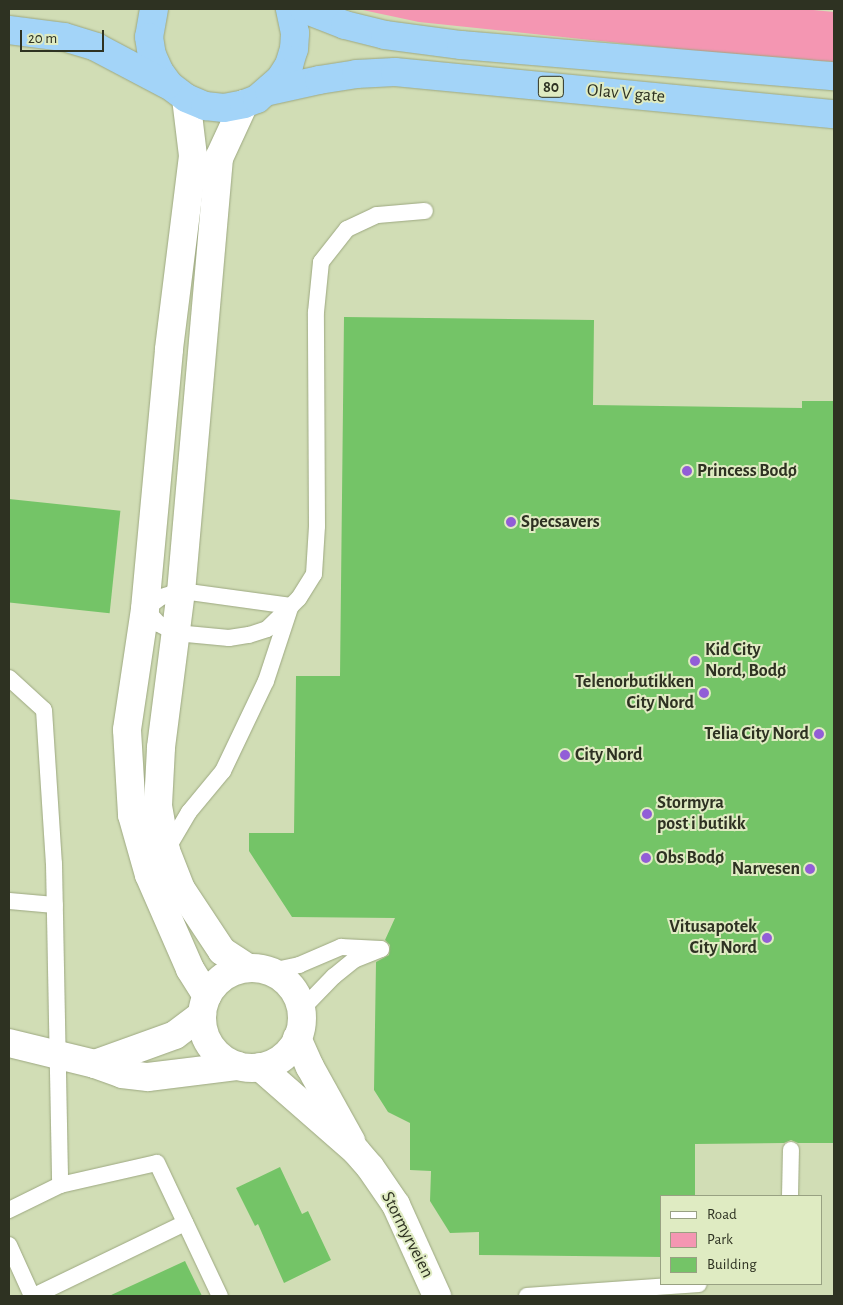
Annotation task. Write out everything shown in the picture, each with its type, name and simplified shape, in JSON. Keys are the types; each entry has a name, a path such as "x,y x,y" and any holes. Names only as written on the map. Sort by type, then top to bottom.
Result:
{"highway":[{"path":"154,9 149,37 152,55 159,71 178,92"},
{"name":"Olav V gate","path":"269,91 289,65 294,49 295,33 290,9"},
{"name":"Olav V gate","path":"304,9 345,25 385,35 461,45 834,76"},
{"name":"Olav V gate","path":"9,30 64,37 96,47 205,106 224,108 244,104 269,91 318,80 356,74 395,72 834,114"}],"street":[{"path":"178,92 193,156 169,350 145,610 127,730 132,815 149,875 204,1006 204,1032 211,1046 223,1058 249,1066"},
{"path":"9,1043 95,1064 122,1074 148,1077 275,1062 288,1052 297,1038 301,1024 301,1010 298,997 290,986 222,951 206,928 181,889 166,851 158,806 161,748 181,591 219,158 244,104"},
{"path":"95,1064 175,1034 204,1006 217,982 231,972 259,970"},
{"name":"Stormyrveien","path":"297,1038 310,1067 356,1151 396,1205 436,1296"},
{"name":"Stormyrveien","path":"249,1066 356,1151"}],"lane":[{"path":"291,606 181,591 161,597 145,610 159,624 176,632 228,638 249,635 268,629 291,606 314,574 316,526 316,312 321,262 347,229 377,215 425,211"},
{"path":"166,851 189,812 223,771 266,681 291,606"},
{"path":"9,678 44,710 54,864 56,1054 60,1185"},
{"path":"9,901 55,905"},
{"path":"259,970 299,966 342,946 381,949 354,960 334,976 301,1010"},
{"path":"790,1195 791,1150"},
{"path":"9,1210 60,1185 157,1163 220,1296"},
{"path":"9,1246 33,1296 185,1224"},
{"path":"527,1296 685,1285"}],"green space":[{"path":"358,9 803,9 834,12 834,62 695,51 419,22"}],"building":[{"name":"City Nord","path":"344,317 594,320 593,405 802,408 802,401 834,401 834,1143 798,1143 791,1140 784,1143 695,1144 695,1195 660,1195 660,1257 479,1255 479,1232 450,1233 430,1201 431,1171 410,1170 410,1123 388,1112 374,1090 376,962 389,955 390,945 385,940 395,918 292,917 249,851 249,833 294,833 296,676 340,676"},
{"path":"9,499 120,511 110,613 9,603"},
{"path":"280,1167 302,1214 308,1211 331,1260 284,1283 258,1224 255,1226 236,1188"},
{"path":"185,1261 202,1296 109,1296"}],"place":[{"name":"Princess Bodø","path":"687,471"},
{"name":"Specsavers","path":"511,522"},
{"name":"Kid City Nord, Bodø","path":"695,661"},
{"name":"Telenorbutikken City Nord","path":"704,693"},
{"name":"Telia City Nord","path":"819,734"},
{"name":"City Nord","path":"565,755"},
{"name":"Stormyra post i butikk","path":"647,814"},
{"name":"Obs Bodø","path":"646,858"},
{"name":"Narvesen","path":"810,869"},
{"name":"Vitusapotek City Nord","path":"767,938"}]}
